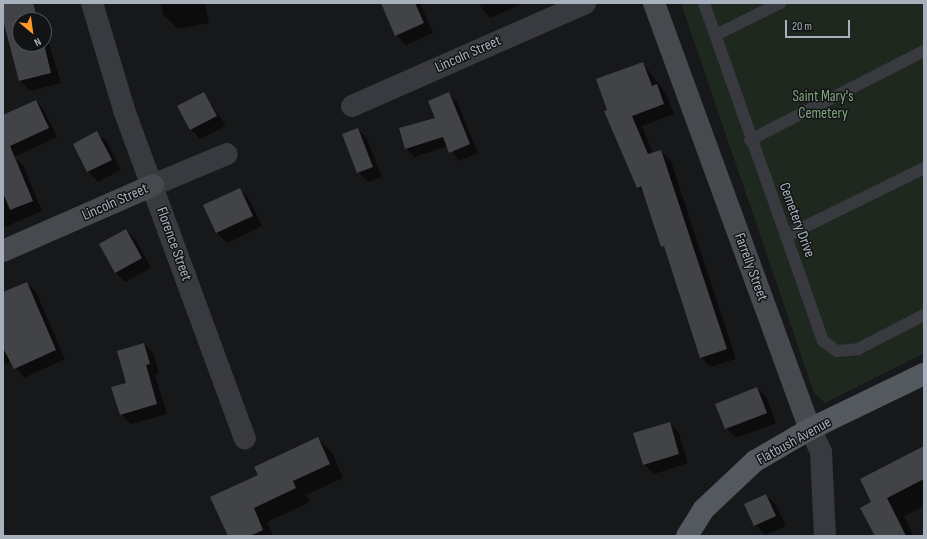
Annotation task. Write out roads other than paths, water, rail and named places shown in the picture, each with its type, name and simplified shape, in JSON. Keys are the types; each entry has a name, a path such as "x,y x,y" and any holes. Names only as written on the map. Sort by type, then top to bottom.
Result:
{"main road":[{"name":"Flatbush Avenue","path":"686,536 704,509 728,483 755,461 810,429 924,374"}],"street":[{"name":"Florence Street","path":"92,3 124,110 153,185 245,438"},
{"name":"Lincoln Street","path":"352,106 585,3"},
{"name":"Farrelly Street","path":"654,3 810,429 821,452 825,536"},
{"name":"Lincoln Street","path":"3,251 227,154"}],"lane":[{"name":"Cemetery Drive","path":"704,3 750,140 823,341 830,348 846,352 858,349 924,316"},
{"path":"716,35 780,3"},
{"path":"750,140 924,52"},
{"path":"786,236 924,168"}],"park label":[{"name":"Saint Mary's Cemetery","path":"823,104"}]}
